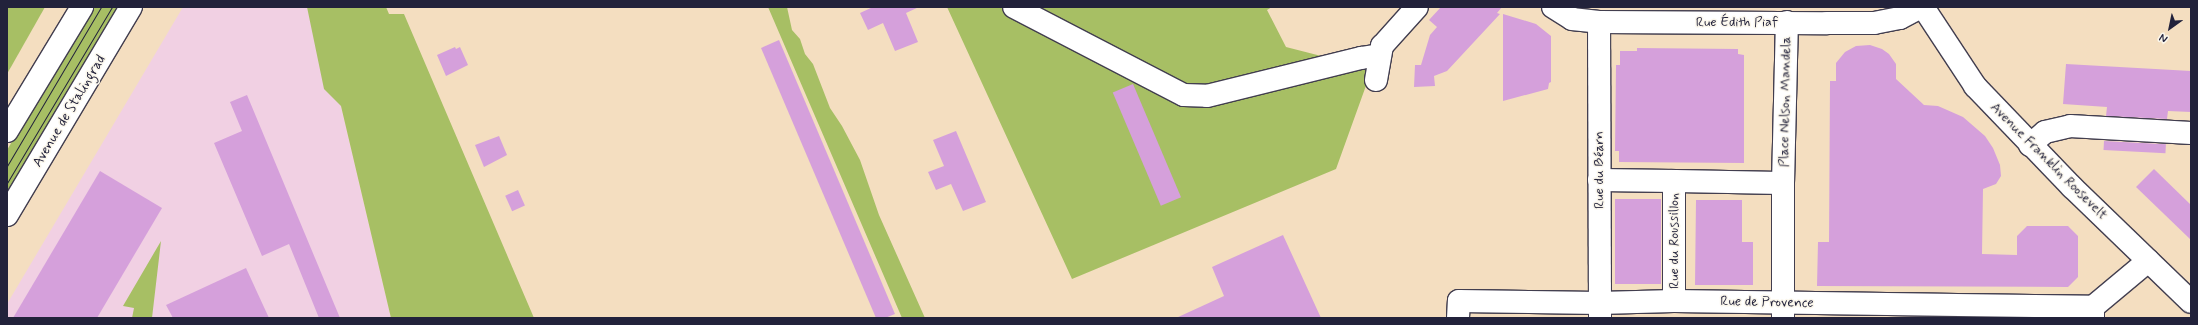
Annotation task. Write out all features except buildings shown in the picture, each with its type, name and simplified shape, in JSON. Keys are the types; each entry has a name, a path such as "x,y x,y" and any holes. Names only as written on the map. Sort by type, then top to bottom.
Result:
{"street":[{"path":"7,131 82,7"},
{"name":"Avenue de Stalingrad","path":"7,215 131,7"},
{"path":"1014,7 1184,95 1207,96 1361,58 1380,55"},
{"path":"1376,80 1382,46 1417,7"},
{"name":"Rue Édith Piaf","path":"1553,7 1572,19 1599,22 1874,23 1900,18 1922,7"},
{"name":"Avenue Franklin Roosevelt","path":"1922,7 1975,86 2030,145 2191,302"},
{"name":"Rue du Béarn","path":"1599,22 1600,311"},
{"name":"Place Nelson Mandela","path":"1783,183 1787,22"},
{"path":"2030,145 2045,132 2070,126 2191,133"},
{"name":"Rue du Roussillon","path":"1599,180 1783,183"},
{"name":"Rue du Roussillon","path":"1674,181 1674,301"},
{"path":"1783,183 1783,310"},
{"path":"2093,312 2148,261"},
{"name":"Rue de Provence","path":"1458,318 1459,301 1600,311 1674,301 1783,310 2093,312"}],"shaded area":[{"path":"183,7 307,7 341,106 391,318 7,318 7,304"}],"green space":[{"path":"7,7 45,7 7,74"},
{"path":"92,7 121,7 7,198 7,150"},
{"path":"307,7 386,7 389,14 404,14 534,318 391,318 341,106 324,89"},
{"path":"768,7 787,7 792,30 800,39 805,54 813,64 830,108 842,126 860,160 879,215 925,318 902,318"},
{"path":"947,7 1272,7 1267,10 1286,47 1372,69 1336,169 1072,279"},
{"path":"161,241 152,318 132,318 134,308 123,306"}],"tram line":[{"path":"7,166 101,7"},
{"path":"7,183 112,7"}]}
